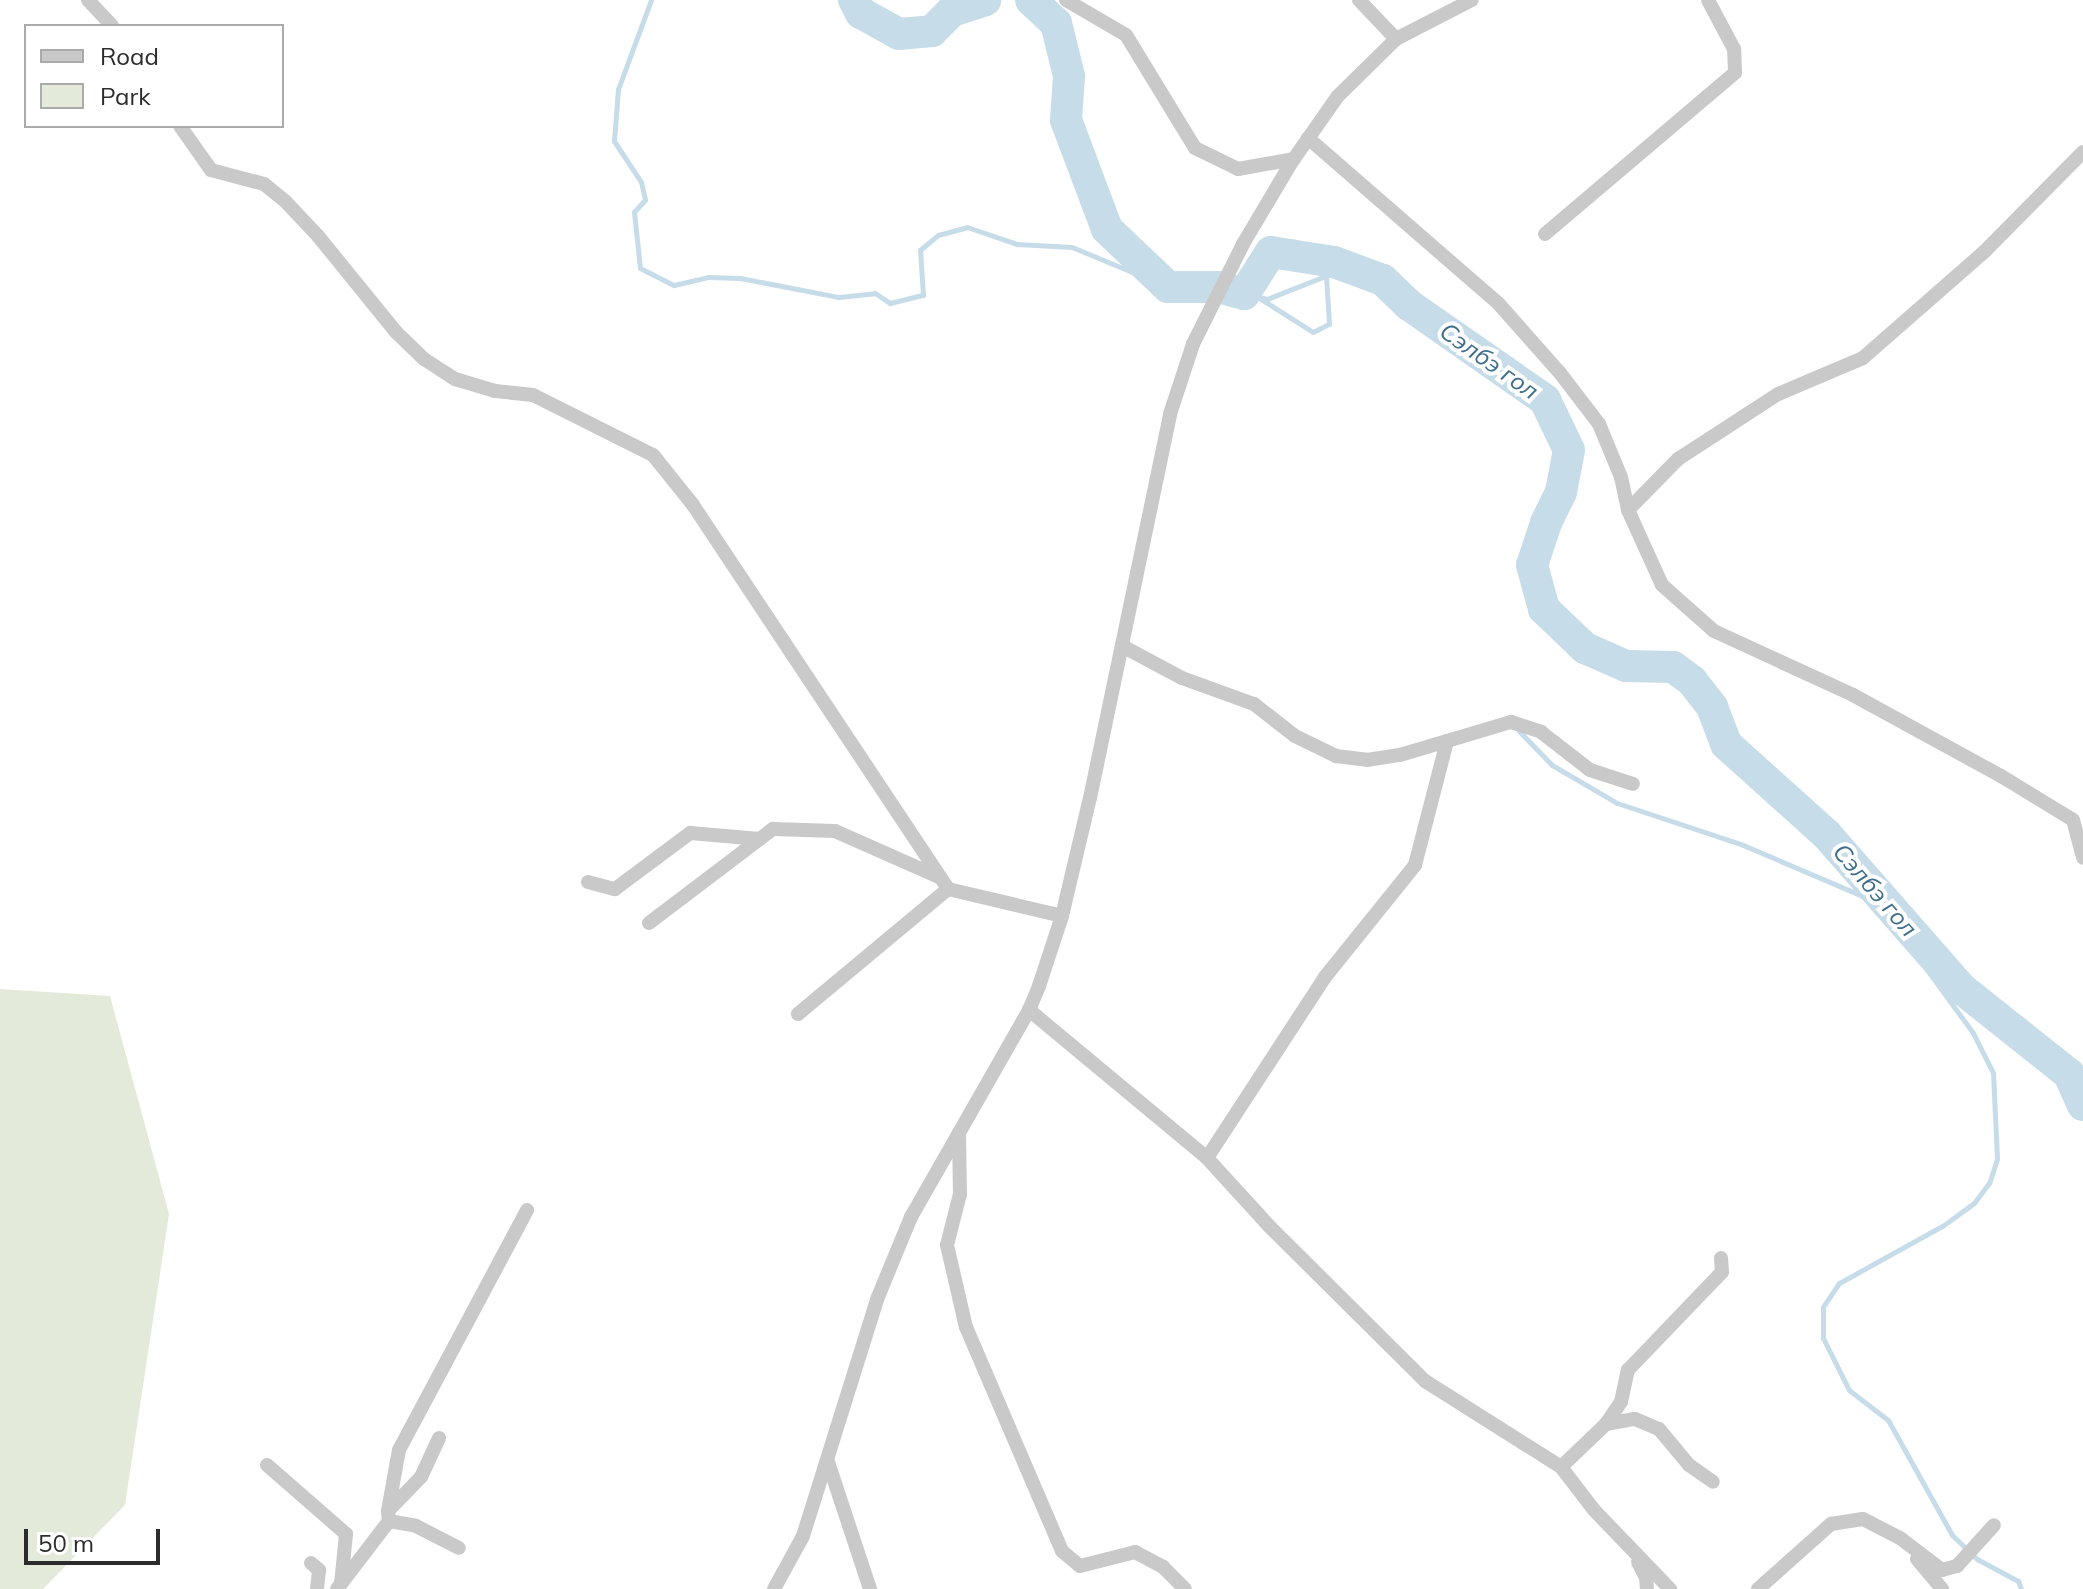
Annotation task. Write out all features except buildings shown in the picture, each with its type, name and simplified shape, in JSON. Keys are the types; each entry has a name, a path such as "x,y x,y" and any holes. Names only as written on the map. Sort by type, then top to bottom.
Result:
{"street":[{"path":"88,0 110,24"},
{"path":"1066,0 1126,35 1195,148 1238,169 1294,159"},
{"path":"1359,0 1396,39"},
{"path":"774,1589 803,1536 878,1297 911,1217 1029,1010 1062,916 1170,414 1193,344 1235,261 1294,159 1338,96 1396,39 1472,0"},
{"path":"1545,234 1735,73 1734,49 1708,0"},
{"path":"181,128 211,170 264,184 286,202 318,236 396,332 424,359 455,379 495,391 533,395 653,455 666,468 944,884"},
{"path":"1308,138 1498,303 1560,373 1599,424 1621,477 1628,510 1662,585 1714,631 1853,695 2078,816 2083,858"},
{"path":"1628,510 1678,459 1778,394 1863,358 1984,252 2083,152"},
{"path":"1122,646 1182,678 1254,704 1295,736 1336,756 1367,760 1511,722 1541,732 1590,770 1633,784"},
{"path":"1207,1158 1325,977 1415,865 1447,741"},
{"path":"649,923 773,829 835,831 944,884 1062,916"},
{"path":"588,882 615,889 690,833 760,839"},
{"path":"798,1014 944,884"},
{"path":"1029,1010 1207,1158 1270,1227 1425,1381 1561,1467 1594,1510 1670,1589"},
{"path":"959,1133 960,1194 947,1245 966,1327 1062,1551 1080,1566 1135,1552 1163,1567 1185,1589"},
{"path":"389,1516 399,1450 527,1210"},
{"path":"1561,1467 1606,1424 1621,1402 1628,1370 1722,1272 1721,1258"},
{"path":"1606,1424 1635,1419 1659,1429 1689,1465 1713,1482"},
{"path":"339,1587 421,1477 439,1438"},
{"path":"828,1462 870,1589"},
{"path":"267,1465 346,1534 339,1587"},
{"path":"389,1516 459,1548"},
{"path":"1758,1589 1831,1524 1863,1519 1900,1538 1942,1570 1957,1566 1994,1525"},
{"path":"1900,1538 1942,1589"},
{"path":"1626,1541 1646,1578 1647,1589"},
{"path":"311,1563 319,1570 317,1589"}],"green space":[{"path":"0,989 110,996 169,1214 125,1505 43,1589 0,1589"}],"waterway":[{"path":"651,0 618,89 614,141 641,182 645,200 634,212 640,268 674,285 709,277 740,278 839,297 875,293 890,303 923,295 920,250 938,235 967,227 1017,244 1072,247 1168,287"},
{"name":"Сэлбэ гол","path":"854,0 861,13 899,34 932,31 952,11 985,0"},
{"name":"Сэлбэ гол","path":"1031,0 1056,23 1069,76 1066,120 1107,229 1168,287 1219,287 1244,294 1271,252 1334,262 1383,280 1409,305 1545,400 1569,450 1561,492 1546,523 1532,565 1544,609 1585,648 1626,666 1673,667 1692,681 1712,707 1726,744 1827,835 1962,989 2069,1074 2083,1105"},
{"path":"1244,294 1267,299 1348,267"},
{"path":"1256,296 1313,332 1329,324 1326,276"},
{"path":"1519,731 1552,765 1617,803 1743,845 1891,908 1920,960 1973,1033 1993,1073 1997,1159 1989,1183 1974,1203 1942,1226 1839,1283 1823,1307 1823,1338 1849,1390 1888,1420 1952,1535 1977,1559 2018,1581 2021,1589"}]}
